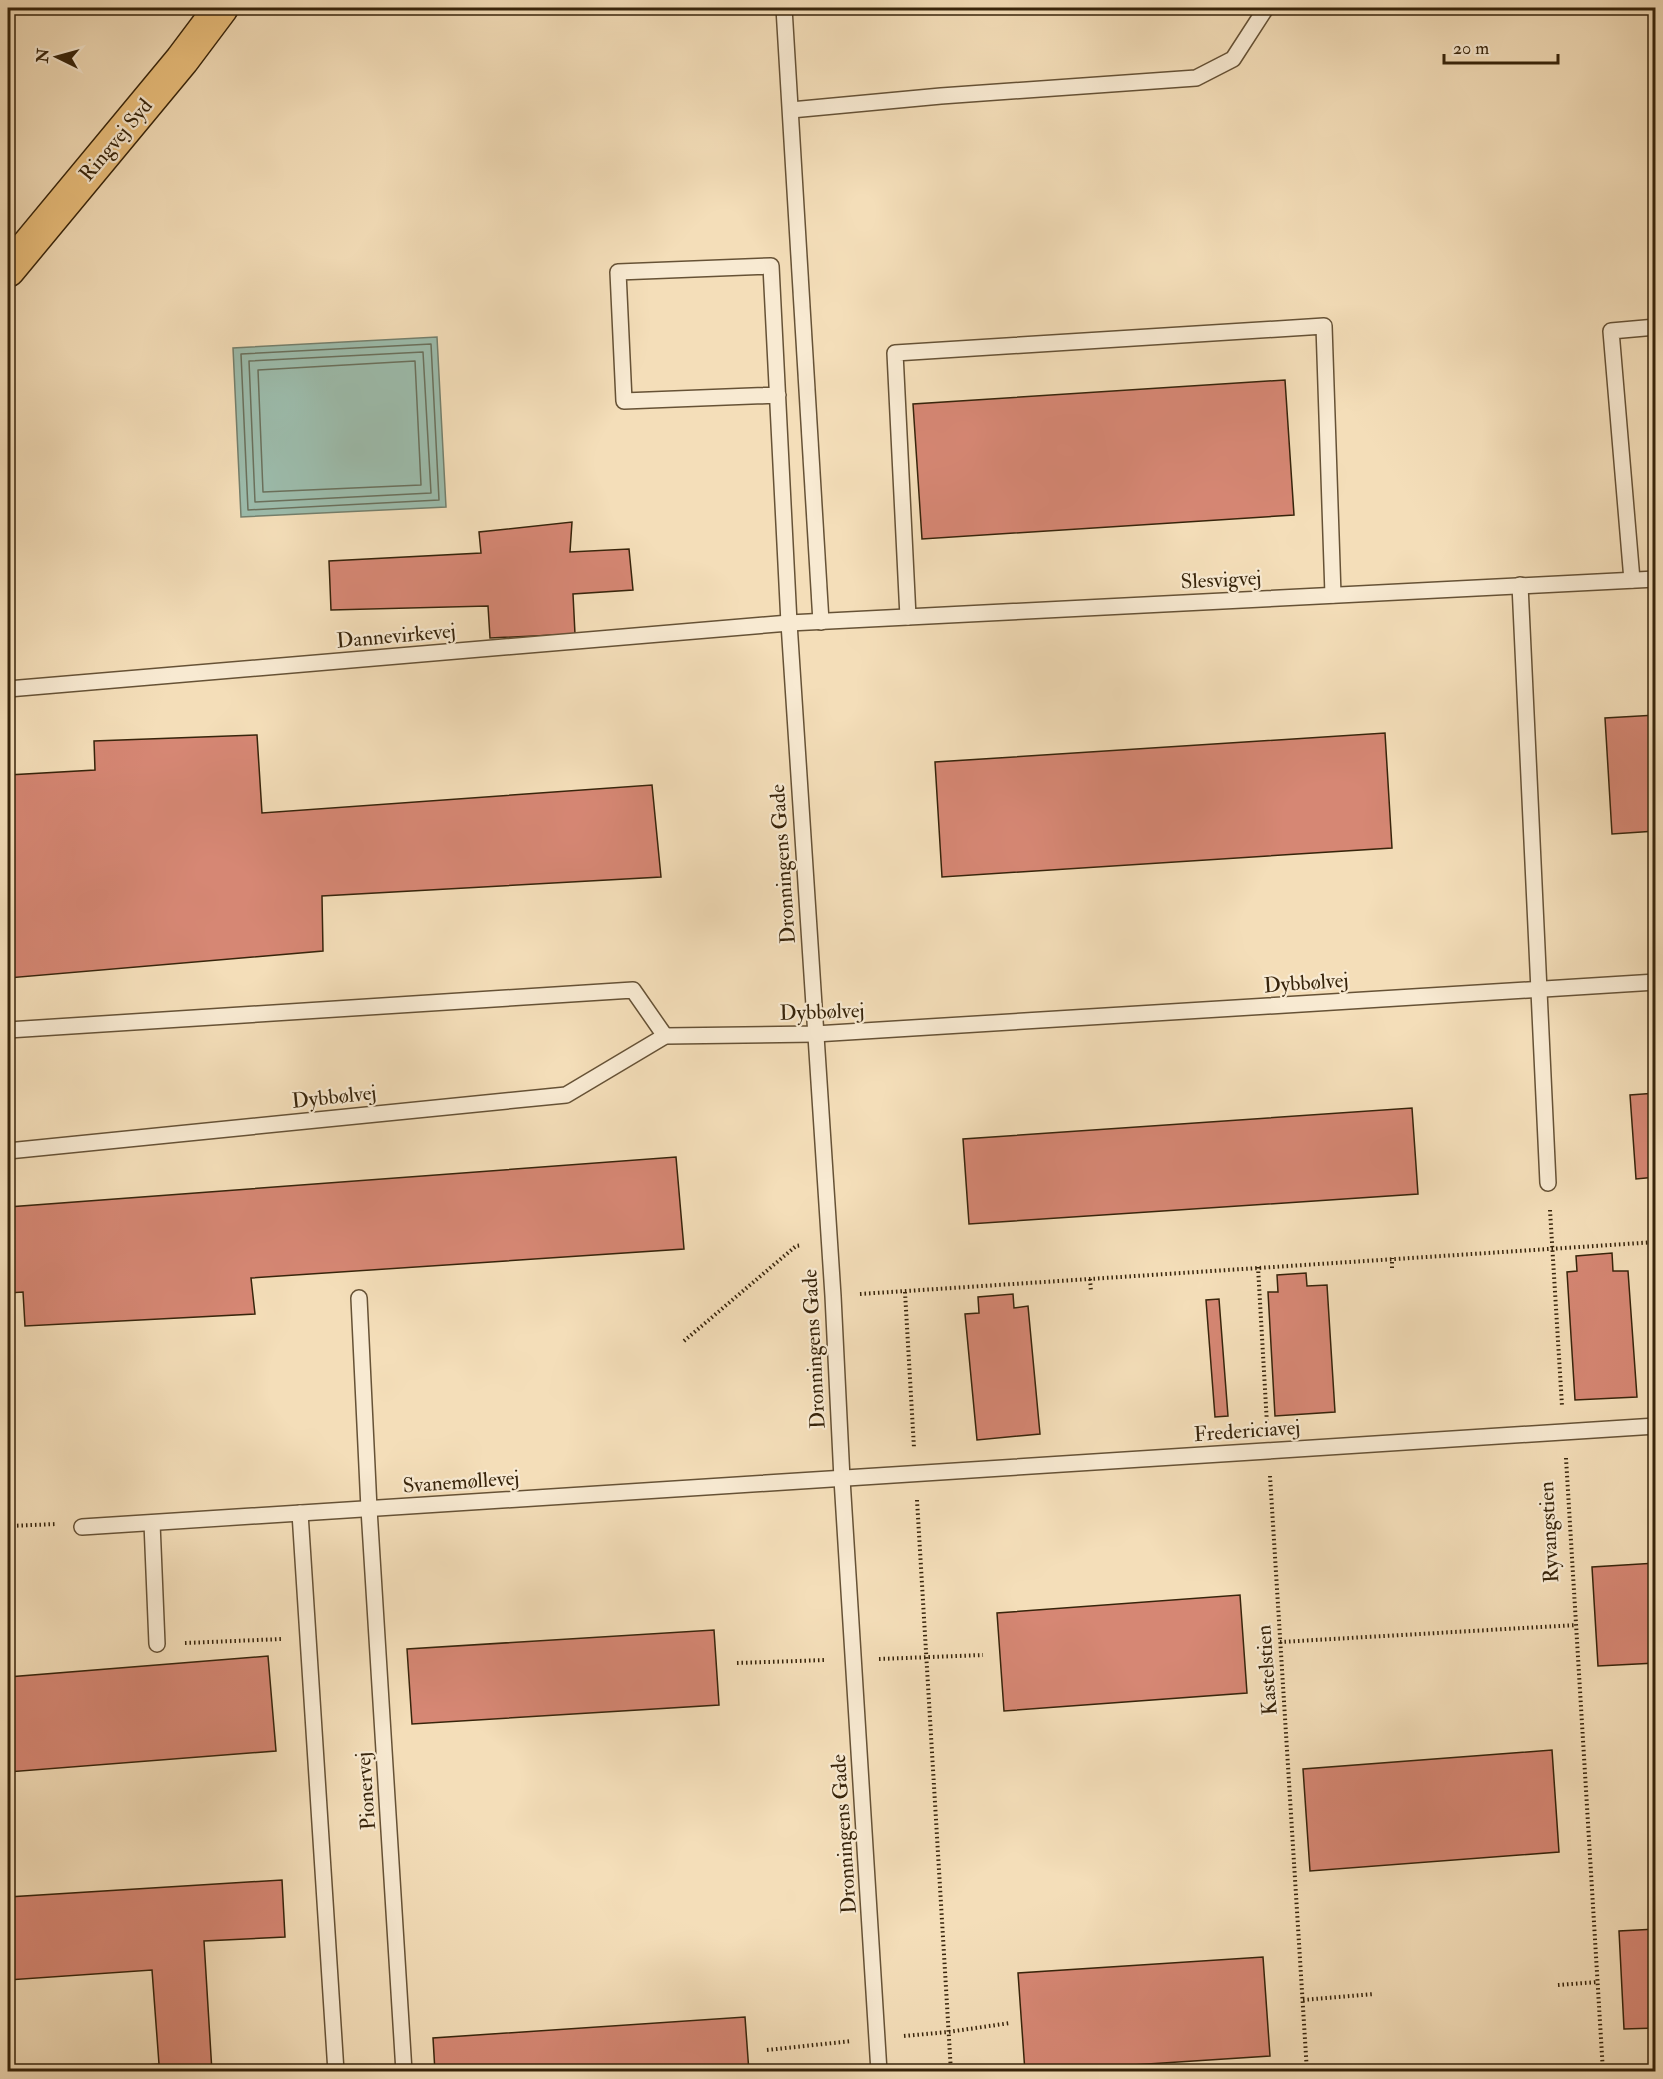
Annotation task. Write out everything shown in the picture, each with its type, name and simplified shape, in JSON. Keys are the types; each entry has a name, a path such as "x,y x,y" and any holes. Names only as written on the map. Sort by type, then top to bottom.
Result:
{"main road":[{"name":"Ringvej Syd","path":"8,270 182,60 221,8"}],"lane":[{"path":"784,8 821,622"},
{"path":"791,110 941,96 1196,78 1233,59 1266,8"},
{"name":"Dronningens Gade","path":"778,395 624,401 618,272 771,266 778,395 789,623 833,1296 842,1479 879,2072"},
{"path":"908,617 895,353 1324,326 1333,595"},
{"path":"1632,580 1611,331 1656,327"},
{"name":"Slesvigvej","path":"789,623 1656,579"},
{"path":"1520,585 1548,1183"},
{"name":"Dannevirkevej","path":"8,690 789,623"},
{"name":"Dybbølvej","path":"8,1151 566,1095 664,1036 815,1034 1656,982"},
{"path":"8,1030 633,990 664,1036"},
{"name":"Pionervej","path":"359,1298 369,1509 404,2072"},
{"name":"Fredericiavej","path":"842,1479 1656,1426"},
{"name":"Svanemøllevej","path":"82,1527 842,1479"},
{"path":"300,1513 336,2072"},
{"path":"152,1523 157,1644"}],"path":[{"name":"Ryvangstien","path":"1548,1183 1603,2072"},
{"path":"684,1341 796,1246 829,1238"},
{"path":"833,1296 1656,1242"},
{"path":"1392,1258 1392,1268"},
{"name":"Kastelstien","path":"1258,1267 1307,2072"},
{"path":"1090,1279 1091,1292"},
{"path":"905,1292 951,2072"},
{"path":"8,1526 52,1523 82,1527"},
{"path":"1280,1642 1576,1625"},
{"path":"157,1644 308,1638"},
{"path":"1558,1985 1598,1982"},
{"path":"1303,2000 1374,1994"}],"water":[{"path":"437,337 446,507 241,517 233,348"}],"building":[{"path":"1285,380 1294,515 922,539 913,404"},
{"path":"572,522 570,552 629,549 633,590 573,594 575,634 490,638 488,606 331,610 329,561 481,553 479,532"},
{"path":"1656,715 1656,831 1612,834 1605,718"},
{"path":"1385,733 1392,848 942,877 935,762"},
{"path":"257,735 262,813 652,785 661,877 322,896 323,951 8,978 8,775 95,770 94,741"},
{"path":"1656,1093 1656,1177 1636,1179 1630,1095"},
{"path":"1412,1108 1418,1194 969,1224 963,1139"},
{"path":"676,1157 684,1249 251,1278 255,1314 25,1326 23,1292 8,1293 8,1207"},
{"path":"1612,1253 1613,1271 1628,1271 1637,1397 1575,1400 1567,1272 1577,1271 1576,1256"},
{"path":"1306,1273 1307,1286 1327,1285 1335,1412 1275,1416 1268,1292 1278,1292 1277,1275"},
{"path":"1013,1294 1014,1308 1028,1306 1040,1434 977,1440 965,1314 979,1313 978,1297"},
{"path":"1219,1299 1228,1416 1215,1417 1206,1300"},
{"path":"1656,1563 1656,1663 1598,1666 1592,1567"},
{"path":"1240,1595 1247,1693 1004,1711 997,1613"},
{"path":"714,1630 719,1705 412,1724 407,1649"},
{"path":"268,1656 276,1751 8,1772 8,1677"},
{"path":"1552,1750 1559,1852 1310,1871 1303,1769"},
{"path":"282,1880 285,1937 204,1941 212,2072 57,2072 159,2064 152,1970 8,1980 8,1897"},
{"path":"1656,1929 1656,2028 1624,2029 1619,1931"},
{"path":"1263,1957 1270,2056 1025,2072 1018,1973"},
{"path":"745,2017 749,2072 435,2072 433,2038"}]}
